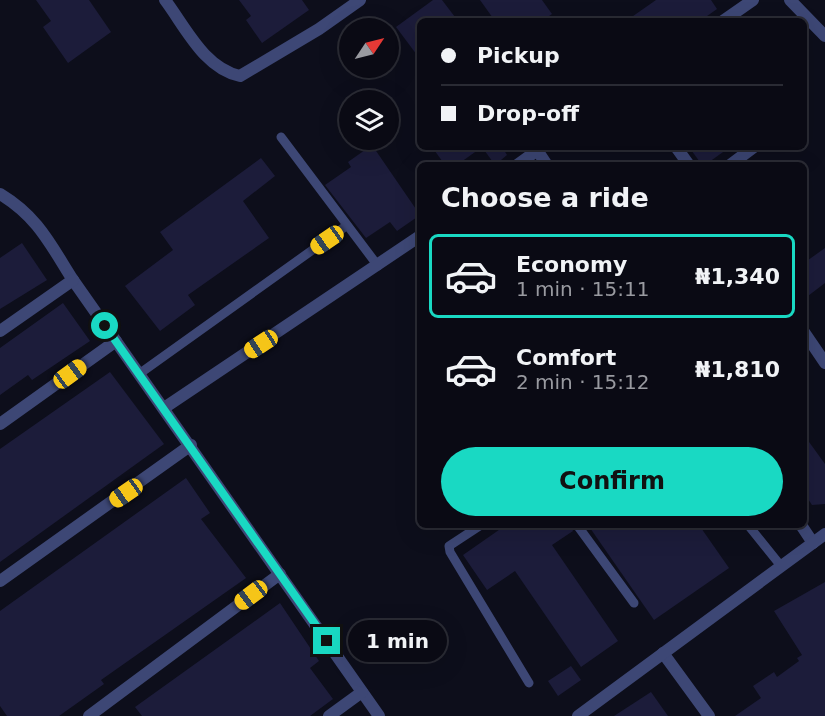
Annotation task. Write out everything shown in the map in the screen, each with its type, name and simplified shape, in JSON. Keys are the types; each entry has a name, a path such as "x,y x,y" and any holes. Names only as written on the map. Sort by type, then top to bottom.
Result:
{"street":[{"path":"165,0 208,60 224,73 240,76 320,29 360,0"},
{"path":"727,18 753,0"},
{"path":"790,0 825,36"},
{"path":"521,162 539,150"},
{"path":"734,162 750,150"},
{"path":"0,194 21,206 31,216 73,280 379,716"},
{"path":"164,408 378,267 417,238"},
{"path":"0,331 73,280"},
{"path":"807,336 825,363"},
{"path":"0,424 116,341"},
{"path":"0,582 191,445"},
{"path":"803,528 813,543"},
{"path":"578,716 825,534"},
{"path":"89,716 280,574"},
{"path":"663,652 709,716"},
{"path":"329,716 362,692"}],"lane":[{"path":"281,137 378,267"},
{"path":"139,374 346,226"},
{"path":"476,528 449,546 450,552 529,683"},
{"path":"579,528 634,603"},
{"path":"750,528 782,566"}],"building":[{"path":"36,0 89,0 111,32 68,63 43,27 51,21"},
{"path":"239,0 302,0 309,10 262,43 246,20 251,16"},
{"path":"433,0 442,0 456,18 417,18 417,55 399,31 399,25"},
{"path":"480,0 542,0 552,14 546,18 493,18"},
{"path":"656,0 711,0 717,9 704,18 630,18"},
{"path":"365,150 375,150 417,211 417,217 397,231 390,222 366,238 325,185 351,167 348,162"},
{"path":"434,150 478,150 461,162 443,162"},
{"path":"484,150 504,150 507,155 499,162 493,162"},
{"path":"691,150 726,150 709,162 700,162"},
{"path":"261,158 275,176 243,201 269,238 188,295 195,305 160,331 125,286 173,250 160,232"},
{"path":"22,243 47,280 0,309 0,258"},
{"path":"825,248 825,283 807,297 807,261"},
{"path":"63,303 90,341 32,380 28,375 0,395 0,348"},
{"path":"110,372 164,444 0,562 0,449"},
{"path":"807,439 825,464 825,504 812,505 807,498"},
{"path":"186,478 210,513 201,519 246,578 101,680 104,684 59,716 7,716 0,706 0,611"},
{"path":"502,528 572,528 573,531 552,545 618,641 581,667 515,571 487,590 463,555"},
{"path":"590,528 701,528 729,568 654,620"},
{"path":"825,582 825,716 735,716 761,698 753,686 774,672 777,677 799,661 797,658 802,655 774,611"},
{"path":"280,603 319,661 310,668 333,699 310,716 142,716 135,707"},
{"path":"571,666 581,680 558,696 548,681"},
{"path":"651,692 668,716 614,716"}],"route":[{"path":"105,326 327,641"}]}
